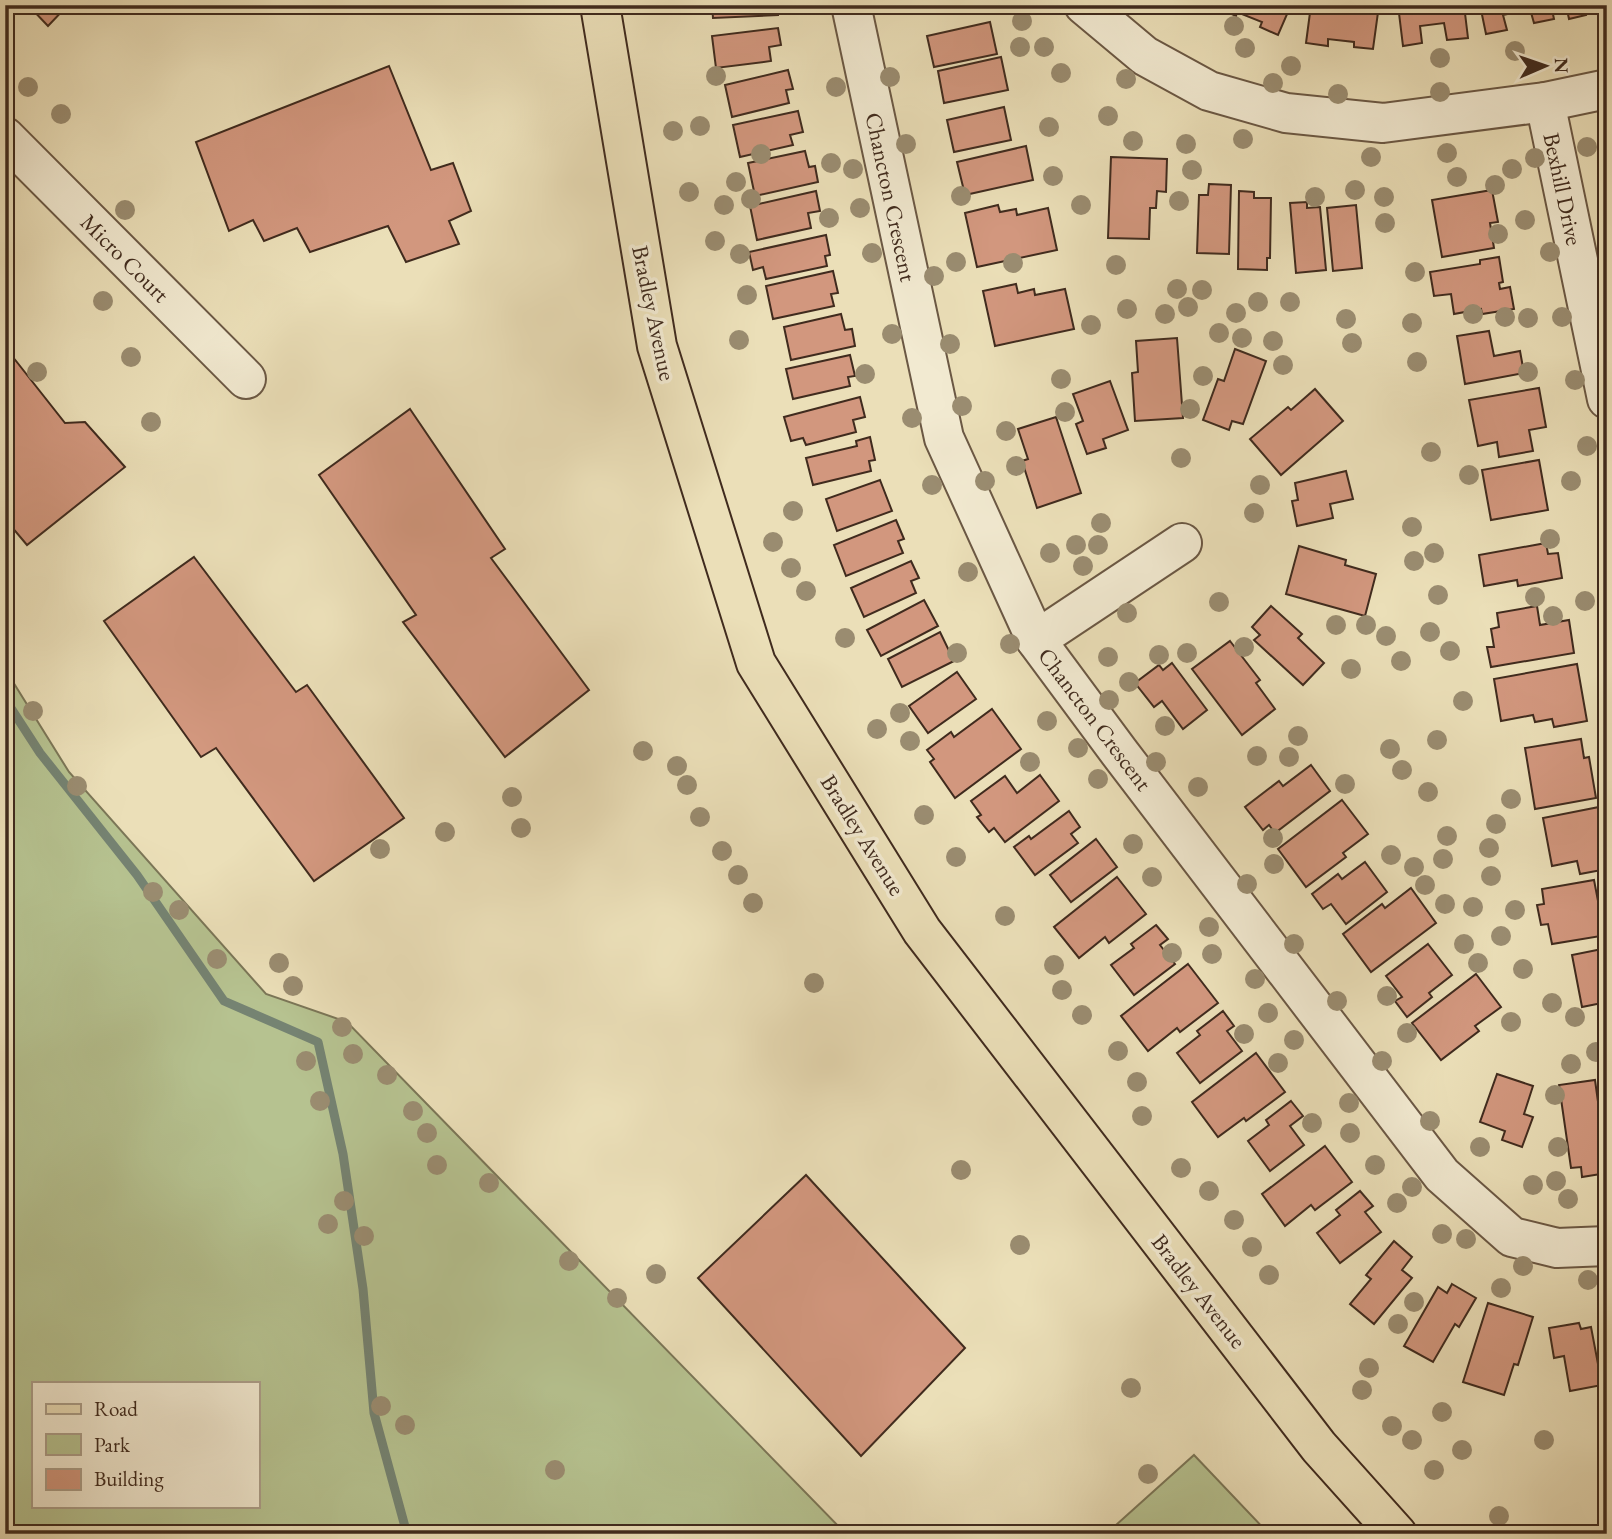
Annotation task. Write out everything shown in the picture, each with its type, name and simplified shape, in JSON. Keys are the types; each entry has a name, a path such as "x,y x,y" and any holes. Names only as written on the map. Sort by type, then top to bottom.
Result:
{"main road":[{"name":"Bradley Avenue","path":"600,5 657,346 756,663 922,931 1319,1447 1397,1534"}],"street":[{"name":"Chancton Crescent","path":"851,5 944,438 1036,640 1442,1175 1512,1237 1557,1248 1607,1246"},
{"path":"1084,5 1145,56 1209,91 1286,113 1383,122 1545,102 1607,89"},
{"name":"Bexhill Drive","path":"1545,102 1607,399"},
{"name":"Micro Court","path":"5,137 246,379"},
{"path":"1036,640 1182,543"}],"green space":[{"path":"5,669 69,772 266,994 347,1022 846,1534 5,1534"},
{"path":"1194,1455 1269,1534 1106,1534"}],"building":[{"path":"28,5 68,5 48,26"},
{"path":"712,5 778,5 778,15 713,18"},
{"path":"1218,5 1291,5 1278,35 1260,27 1262,22 1237,12 1236,16 1217,8"},
{"path":"1311,5 1379,5 1373,49 1354,47 1354,42 1328,39 1328,46 1306,43"},
{"path":"1398,5 1464,5 1468,38 1447,40 1444,23 1420,26 1422,43 1403,46"},
{"path":"1480,5 1551,5 1554,19 1534,23 1530,9 1503,15 1507,30 1486,34"},
{"path":"1566,5 1584,5 1586,15 1569,19"},
{"path":"990,22 997,54 934,67 927,36"},
{"path":"778,28 781,45 769,47 771,61 716,68 712,36"},
{"path":"1001,57 1008,90 944,103 938,71"},
{"path":"389,66 431,170 453,163 471,211 449,221 459,244 406,262 388,226 310,252 297,228 264,241 253,220 229,231 196,142"},
{"path":"788,70 793,89 786,90 789,103 732,117 725,85"},
{"path":"1004,107 1011,140 954,152 947,120"},
{"path":"798,111 803,132 790,135 793,145 740,157 733,125"},
{"path":"1026,146 1033,180 965,195 957,162"},
{"path":"805,151 809,167 815,166 818,182 755,196 748,163"},
{"path":"1111,157 1167,159 1166,192 1157,191 1156,208 1150,208 1149,239 1108,238"},
{"path":"1209,184 1231,185 1229,254 1197,253 1199,195 1208,195"},
{"path":"1492,190 1498,222 1490,223 1494,248 1442,257 1432,200"},
{"path":"816,191 820,211 808,213 811,228 757,240 750,206"},
{"path":"1239,191 1254,192 1254,198 1271,198 1270,258 1267,258 1267,270 1238,269"},
{"path":"1307,202 1307,208 1320,207 1326,270 1296,273 1290,203"},
{"path":"998,205 1000,212 1016,209 1017,215 1048,208 1057,250 977,267 965,213"},
{"path":"1356,205 1362,268 1333,271 1327,208"},
{"path":"826,235 830,255 825,256 827,266 766,279 763,267 753,270 749,252"},
{"path":"1499,257 1503,282 1499,283 1500,289 1510,287 1514,309 1482,314 1481,309 1454,314 1451,294 1434,296 1430,272 1480,264 1480,260"},
{"path":"833,271 838,293 831,294 834,306 773,319 766,286"},
{"path":"1016,284 1018,293 1034,289 1035,295 1065,289 1074,329 995,346 983,291"},
{"path":"841,314 845,330 852,329 855,346 791,360 784,327"},
{"path":"1489,331 1494,356 1520,351 1524,373 1465,384 1457,336"},
{"path":"1177,338 1183,418 1135,421 1132,373 1138,372 1136,341"},
{"path":"5,347 65,423 85,422 125,467 27,545 5,519"},
{"path":"1235,349 1266,361 1243,424 1232,421 1229,430 1203,420 1218,379 1224,381"},
{"path":"850,355 855,376 848,377 850,386 793,399 786,369"},
{"path":"1110,381 1128,430 1103,439 1106,448 1087,454 1076,424 1083,421 1073,394"},
{"path":"1539,388 1546,427 1529,430 1533,451 1499,457 1497,442 1478,446 1469,400"},
{"path":"1315,389 1343,421 1281,475 1250,439 1288,407 1291,410"},
{"path":"860,397 865,417 853,420 856,432 806,445 803,438 791,441 784,417"},
{"path":"410,409 505,549 491,558 589,690 505,757 403,622 416,615 319,475"},
{"path":"1056,417 1081,493 1037,508 1022,461 1028,459 1018,429"},
{"path":"870,437 875,460 869,461 871,471 813,485 806,458 857,446 856,441"},
{"path":"1539,460 1548,510 1491,520 1482,470"},
{"path":"1346,471 1353,499 1330,504 1333,518 1297,526 1292,501 1298,500 1295,483"},
{"path":"880,480 892,511 837,531 826,499"},
{"path":"896,520 904,539 898,541 903,553 846,576 834,545"},
{"path":"1546,543 1548,554 1558,553 1562,578 1518,586 1517,580 1484,586 1479,555"},
{"path":"1299,546 1346,560 1345,565 1376,574 1365,616 1286,594"},
{"path":"194,557 296,692 307,685 404,818 314,881 216,748 201,757 104,621"},
{"path":"911,561 919,578 911,581 916,593 864,617 851,588"},
{"path":"924,600 938,626 881,656 867,630"},
{"path":"1271,606 1302,634 1298,638 1324,663 1303,685 1254,640 1260,635 1252,627"},
{"path":"1537,606 1540,625 1569,620 1574,653 1491,667 1487,647 1494,647 1491,629 1499,627 1497,613"},
{"path":"940,632 954,661 902,687 888,659"},
{"path":"1230,641 1260,680 1256,683 1275,709 1242,735 1192,669"},
{"path":"1172,663 1207,710 1183,729 1162,701 1154,707 1135,683 1159,665 1163,670"},
{"path":"1577,664 1587,721 1554,727 1552,719 1535,722 1533,715 1501,721 1494,679"},
{"path":"957,672 976,699 928,733 909,706"},
{"path":"992,709 1021,749 955,798 930,762 934,759 927,750 951,732 954,737"},
{"path":"1581,739 1584,758 1589,757 1596,798 1535,809 1525,748"},
{"path":"1311,765 1330,791 1275,833 1269,825 1263,830 1245,807 1279,781 1283,786"},
{"path":"1040,775 1059,801 1005,842 994,828 989,832 977,817 981,815 971,801 1005,776 1017,793"},
{"path":"1342,800 1368,834 1343,853 1346,857 1306,887 1278,849"},
{"path":"1599,807 1607,852 1607,869 1580,874 1577,861 1552,866 1543,818"},
{"path":"1069,811 1080,827 1071,834 1078,843 1035,875 1014,847 1029,836 1031,839"},
{"path":"1096,839 1117,867 1071,902 1050,875"},
{"path":"1365,862 1387,892 1346,924 1331,904 1323,909 1312,894 1338,874 1342,879"},
{"path":"1117,877 1146,914 1109,943 1105,937 1079,958 1054,927"},
{"path":"1594,880 1598,901 1607,900 1607,935 1552,944 1548,924 1541,925 1537,905 1544,904 1542,889"},
{"path":"1411,888 1436,923 1371,972 1343,934 1382,904 1385,908"},
{"path":"1156,925 1168,939 1160,945 1175,964 1134,995 1111,965 1134,948 1131,944"},
{"path":"1428,944 1452,975 1429,993 1432,997 1407,1017 1395,1001 1402,997 1386,976"},
{"path":"1607,948 1607,1002 1582,1007 1572,955"},
{"path":"1188,964 1218,1003 1180,1032 1177,1028 1148,1051 1121,1016"},
{"path":"1476,974 1501,1007 1475,1026 1479,1031 1441,1060 1412,1023"},
{"path":"1223,1011 1234,1026 1227,1031 1242,1051 1200,1083 1177,1053 1200,1035 1197,1031"},
{"path":"1256,1053 1285,1092 1246,1121 1244,1118 1218,1137 1192,1102"},
{"path":"1497,1074 1533,1086 1524,1114 1533,1117 1522,1147 1502,1140 1505,1131 1480,1122"},
{"path":"1595,1080 1604,1145 1607,1145 1607,1173 1582,1177 1581,1167 1571,1168 1559,1085"},
{"path":"1291,1101 1303,1116 1290,1126 1304,1145 1270,1171 1248,1141 1269,1125 1266,1120"},
{"path":"1325,1146 1352,1182 1315,1210 1311,1205 1285,1226 1262,1194"},
{"path":"806,1175 965,1348 861,1456 698,1278"},
{"path":"1360,1191 1373,1206 1365,1212 1381,1232 1340,1263 1317,1233 1340,1215 1336,1210"},
{"path":"1394,1241 1412,1257 1402,1270 1412,1278 1374,1324 1350,1304 1371,1279 1366,1275"},
{"path":"1452,1284 1476,1298 1459,1327 1455,1324 1433,1362 1404,1346 1438,1287 1447,1293"},
{"path":"1488,1303 1533,1317 1518,1365 1514,1364 1504,1395 1463,1382"},
{"path":"1579,1323 1581,1329 1591,1327 1602,1385 1570,1391 1564,1356 1554,1358 1549,1328"}],"waterway":[{"path":"5,699 40,753 137,875 224,1001 318,1042 343,1154 363,1289 374,1413 407,1534"}]}
